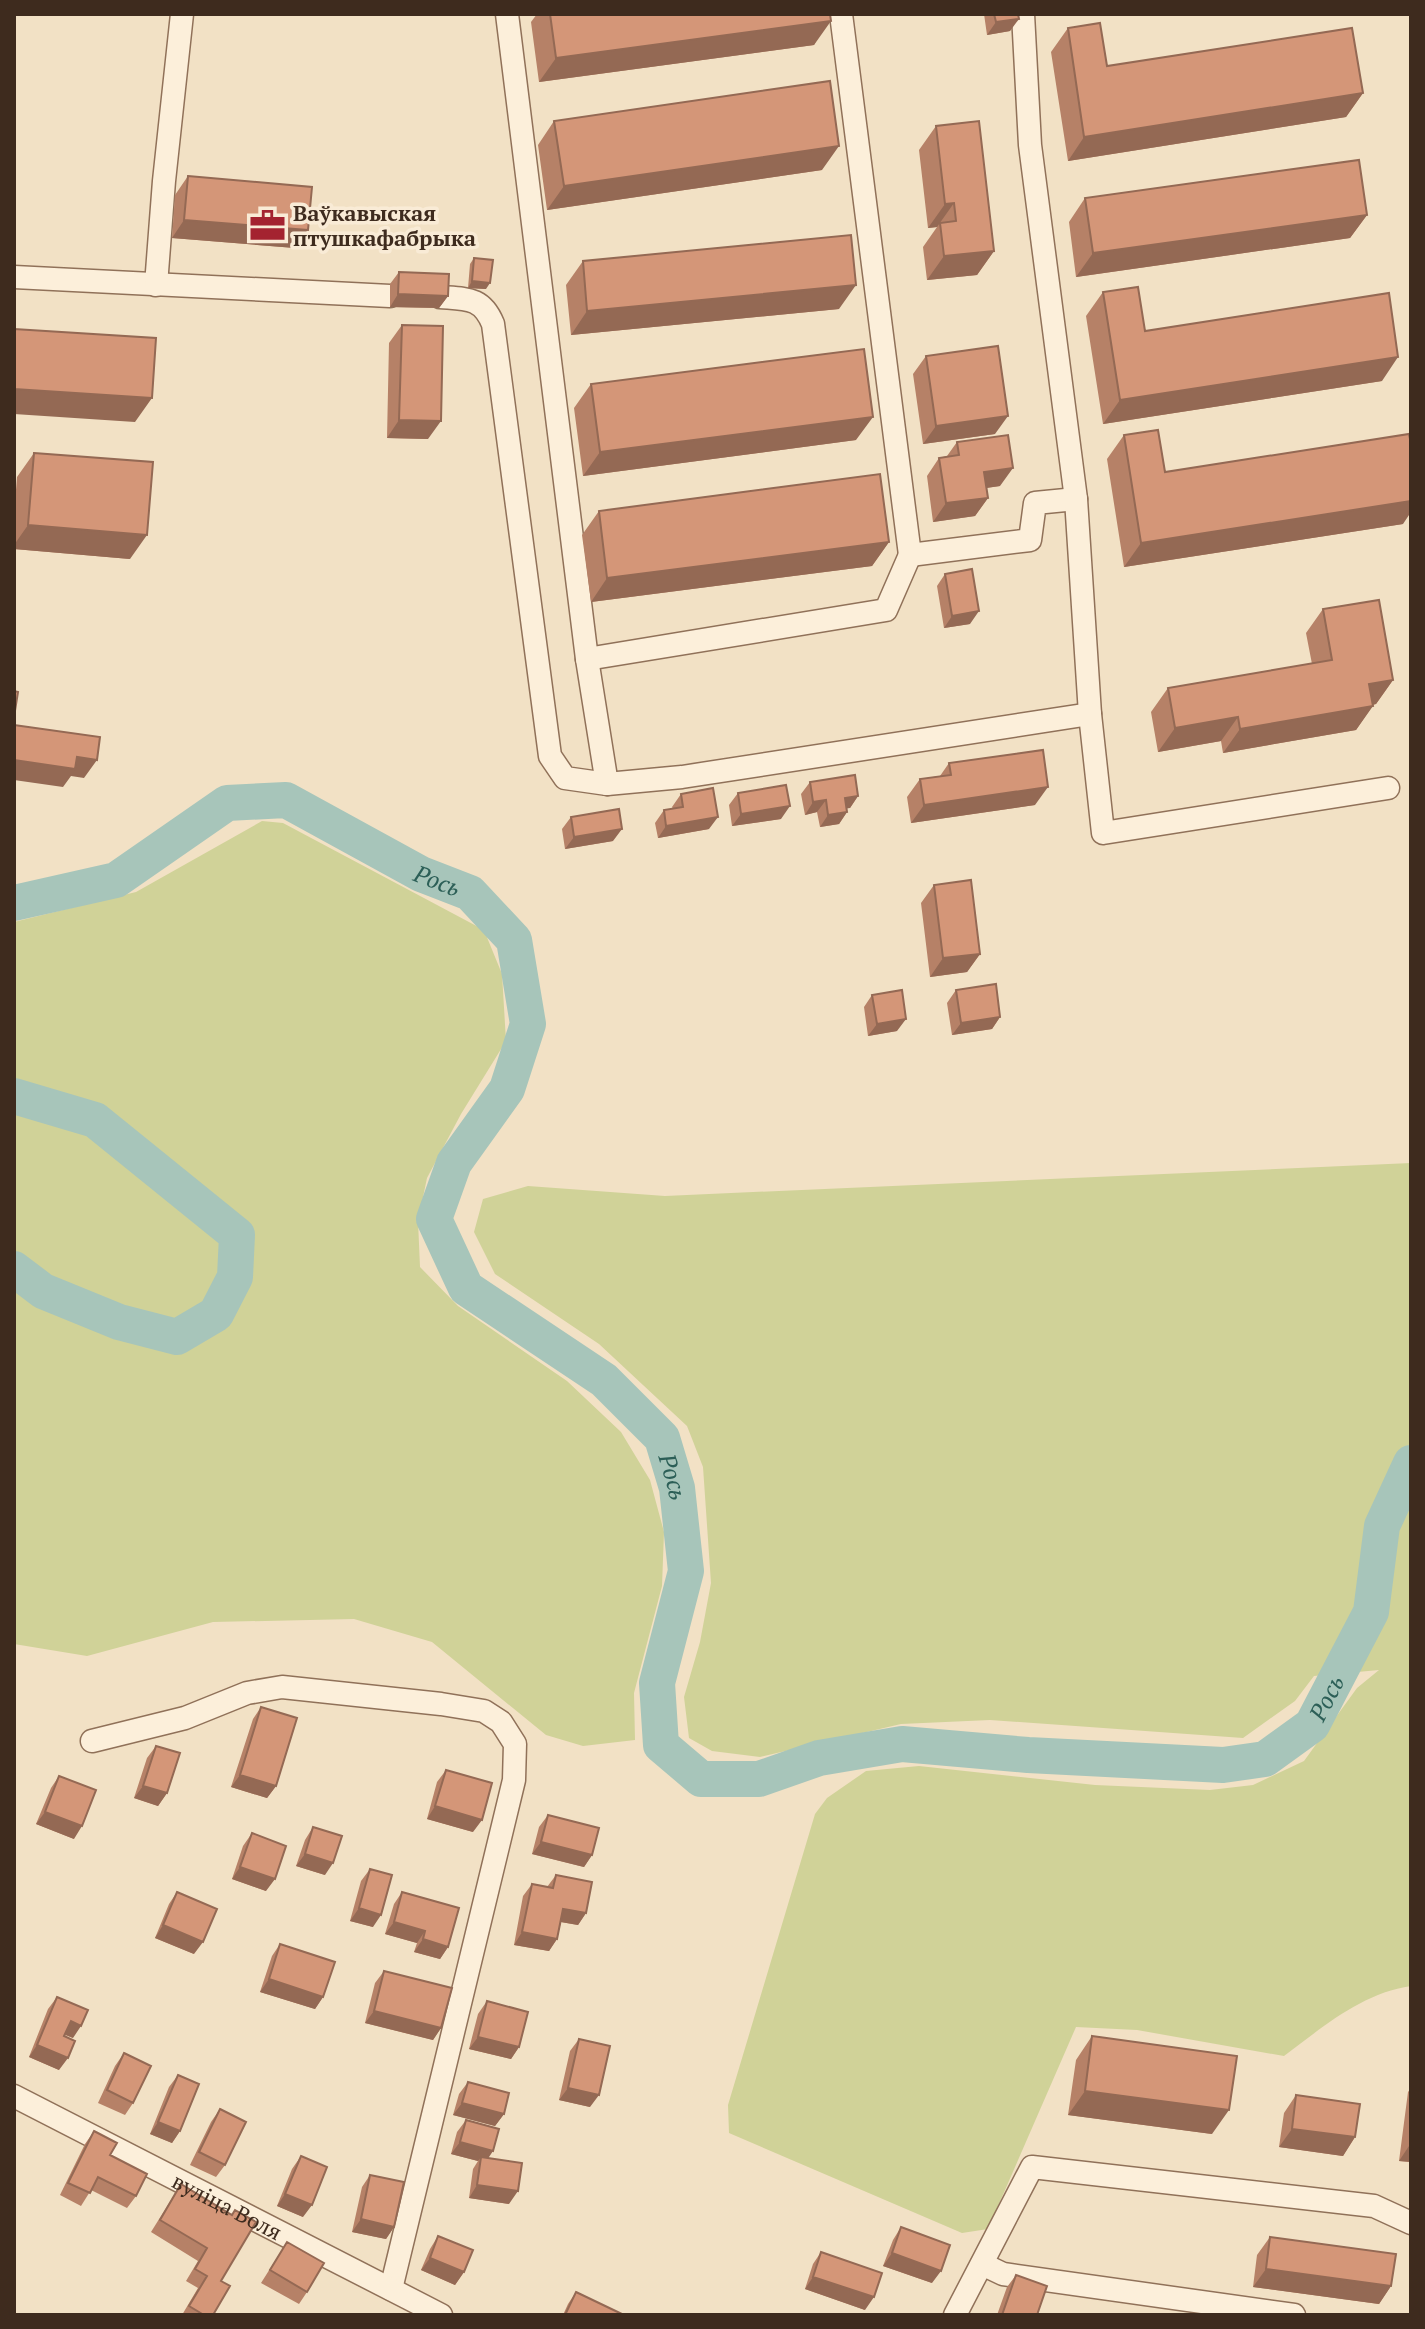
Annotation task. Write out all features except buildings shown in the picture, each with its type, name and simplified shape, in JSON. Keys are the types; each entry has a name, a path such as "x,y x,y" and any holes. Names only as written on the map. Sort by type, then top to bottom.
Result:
{"street":[{"path":"156,285 182,14"},
{"path":"507,14 587,659 607,784"},
{"path":"587,659 886,610 910,555 841,14"},
{"path":"1023,14 1030,145 1076,499 1090,714 1103,833 1388,788"},
{"path":"14,277 390,296"},
{"path":"440,297 472,299 488,310 493,324 550,756 565,778 607,784 682,777 1090,714"},
{"path":"910,555 1030,540 1035,503 1076,499"},
{"path":"92,1741 185,1718 247,1693 282,1687 484,1711 501,1722 515,1744 514,1780 391,2289"},
{"name":"вуліца Воля","path":"14,2096 441,2315"},
{"path":"955,2315 1032,2167 1374,2206 1411,2223"},
{"path":"982,2264 1003,2274 1294,2315"}],"green space":[{"path":"262,821 283,823 484,930 502,974 506,1041 461,1114 427,1178 418,1221 420,1267 458,1306 567,1381 621,1432 650,1480 664,1532 662,1586 634,1693 635,1740 583,1746 546,1735 432,1642 354,1619 213,1622 87,1656 14,1644 14,922 136,892"},
{"path":"1411,1163 1411,1986 1360,2004 1284,2056 1137,2030 1076,2027 988,2229 962,2233 729,2133 728,2105 815,1814 827,1798 866,1771 919,1766 1095,1785 1210,1790 1253,1785 1304,1761 1357,1688 1379,1670 1314,1676 1295,1701 1243,1738 990,1720 901,1724 760,1757 712,1751 689,1738 684,1697 700,1642 711,1583 703,1467 687,1426 599,1344 495,1274 474,1232 483,1199 528,1186 665,1196"}],"waterway":[{"name":"Рось","path":"14,903 116,880 227,803 286,800 421,874 470,893 514,940 528,1024 507,1089 454,1163 434,1219 466,1288 604,1380 662,1438 677,1488 686,1571 657,1683 661,1745 701,1779 759,1779 819,1758 902,1744 1028,1755 1223,1765 1265,1759 1312,1725 1371,1612 1382,1526 1411,1463"},
{"name":"Рось","path":"14,1096 95,1120 237,1235 235,1277 216,1314 177,1337 119,1322 43,1291 14,1269"}],"place":[{"name":"Ваўкавыская птушкафабрыка","path":"267,225"}]}
